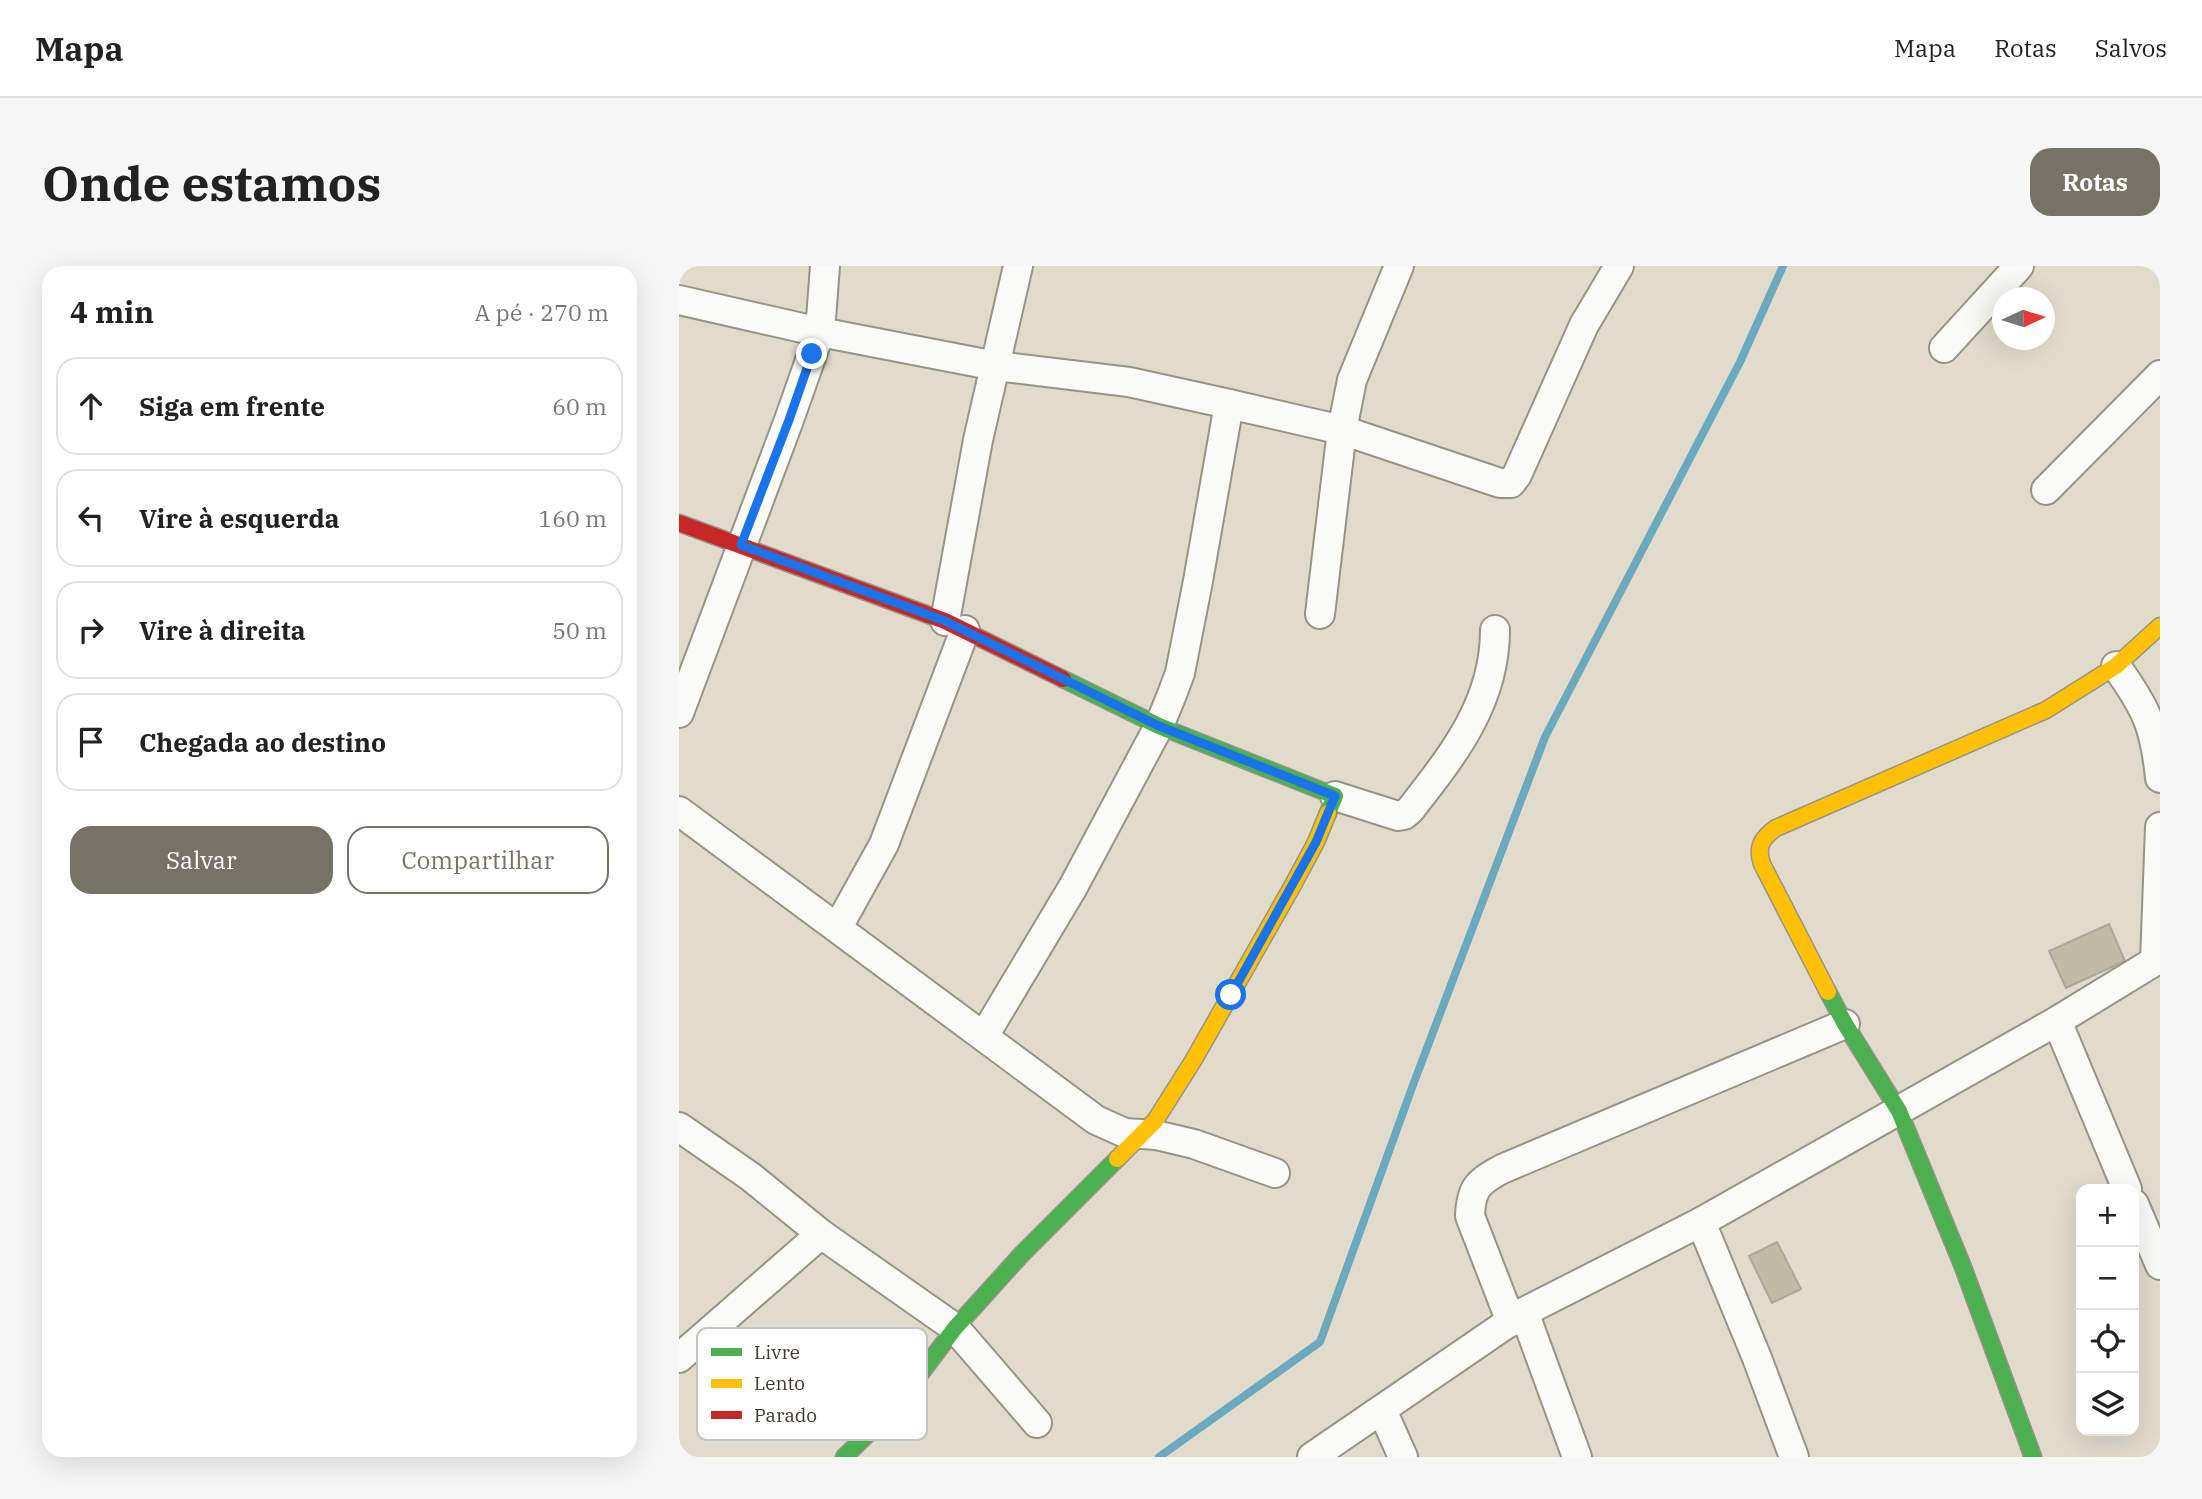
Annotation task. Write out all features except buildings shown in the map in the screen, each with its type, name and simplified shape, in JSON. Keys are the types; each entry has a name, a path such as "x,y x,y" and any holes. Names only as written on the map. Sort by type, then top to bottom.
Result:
{"street":[{"path":"679,713 820,332 825,266"},
{"path":"838,927 884,844 955,626 978,440 1018,266"},
{"path":"1321,614 1342,430 1352,380 1399,266"},
{"path":"679,300 820,332 996,366 1129,382 1342,430 1500,483 1511,483 1584,325 1619,266"},
{"path":"1944,348 2019,266"},
{"path":"2046,490 2160,375"},
{"path":"984,1036 1073,887 1159,726 1180,673 1229,404"},
{"path":"679,523 955,626 1159,726 1335,796 1398,816 1410,810 1450,759 1485,696 1495,648 1495,630"},
{"path":"2033,1457 1963,1268 1899,1111 1845,1024 1762,864 1758,850 1762,839 1776,828 2046,710 2116,666 2160,626"},
{"path":"2116,666 2141,702 2157,742 2160,778"},
{"path":"927,1365 955,1328 1023,1254 1143,1134 1170,1099 1293,885 1316,842 1335,796"},
{"path":"679,811 1096,1121 1125,1133 1194,1144 1275,1173"},
{"path":"1313,1457 1518,1317 1701,1222 2057,1021 2158,960 2160,827"},
{"path":"2057,1021 2125,1184"},
{"path":"1577,1457 1518,1317 1470,1216 1471,1198 1482,1181 1502,1169 1845,1024"},
{"path":"679,1127 751,1177 821,1234 955,1328 1037,1423"},
{"path":"2139,1216 2160,1265"},
{"path":"1701,1222 1794,1457"},
{"path":"713,1328 821,1234"},
{"path":"679,1358 697,1342"},
{"path":"1382,1410 1403,1457"},
{"path":"844,1457 862,1440"}],"waterway":[{"path":"1159,1457 1320,1342 1413,1085 1545,737 1740,362 1783,266"}],"traffic: fast":[{"path":"1063,679 1159,726 1335,796 1328,813"},
{"path":"1828,992 1899,1111 1963,1267 2033,1457"},
{"path":"927,1365 955,1328 1022,1254 1117,1159"},
{"path":"844,1457 862,1440"}],"traffic: slow":[{"path":"1828,992 1762,864 1760,848 1767,835 1776,828 2046,710 2116,666 2160,626"},
{"path":"1117,1159 1155,1121 1193,1061 1293,885 1328,813"}],"traffic: jam":[{"path":"679,523 945,621 1063,679"}],"route":[{"path":"812,354 741,545 945,621 1159,726 1335,796 1316,842 1231,995"}]}
